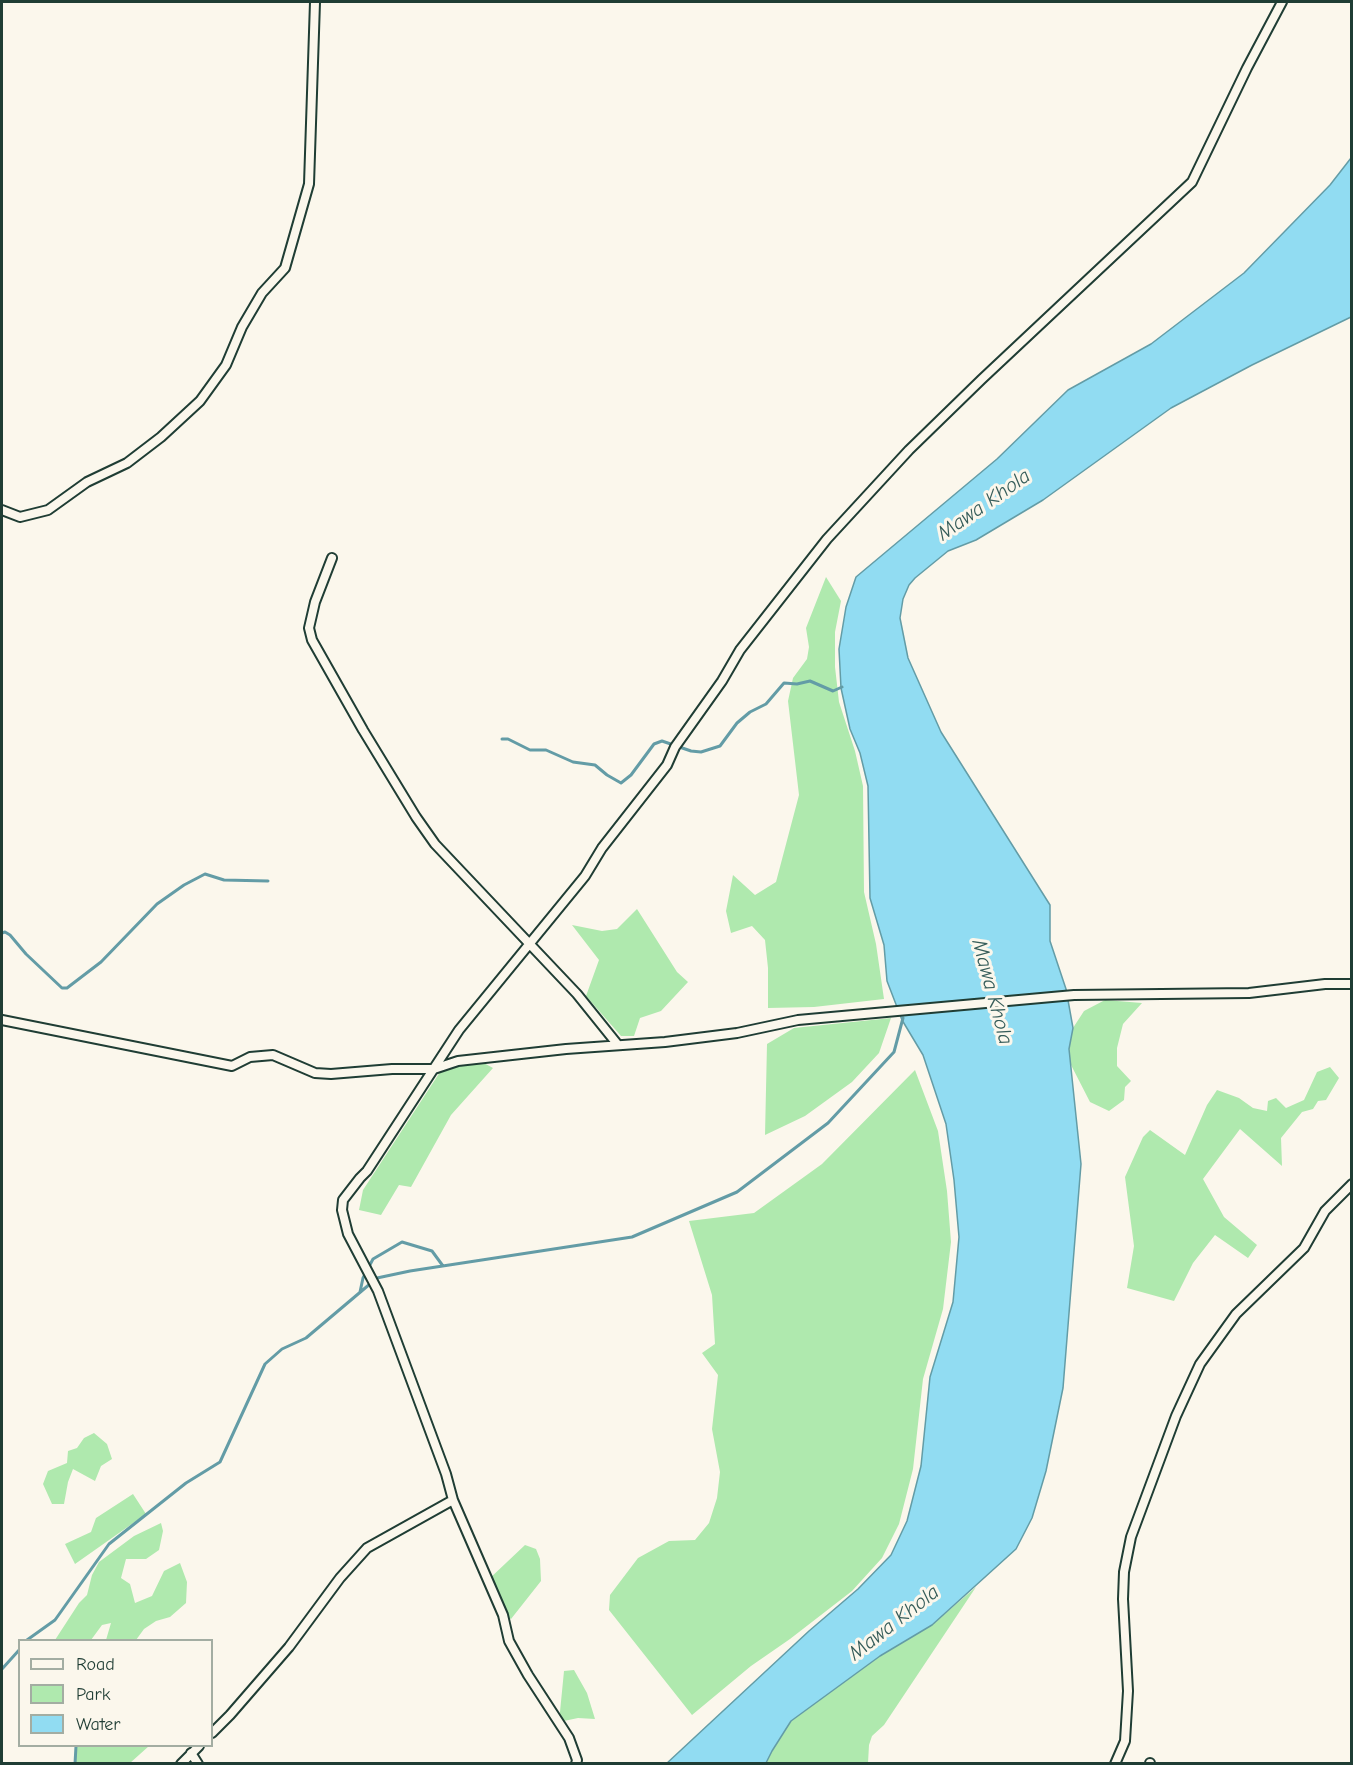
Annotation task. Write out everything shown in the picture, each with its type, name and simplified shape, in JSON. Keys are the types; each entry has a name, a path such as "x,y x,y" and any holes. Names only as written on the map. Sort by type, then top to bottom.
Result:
{"street":[{"path":"2,510 20,517 48,510 87,482 127,463 161,437 200,401 226,365 242,327 257,302 285,268 309,184 315,2"},
{"path":"576,1764 577,1760 569,1738 513,1649 503,1615 453,1500 446,1474 378,1291 348,1234 342,1210 344,1200 367,1171 459,1030 531,945 585,876 603,848 667,765 675,747 722,681 740,650 826,538 909,450 1192,182 1282,2"},
{"path":"332,558 315,602 309,628 312,640 363,730 435,844 577,994 618,1044"},
{"path":"2,1020 232,1066 250,1058 273,1055 315,1072 332,1074 392,1069 434,1069 458,1061 737,1033 798,1020 1074,995 1249,993 1325,984 1352,984"},
{"path":"1115,1764 1125,1741 1128,1691 1123,1599 1124,1572 1131,1537 1176,1416 1200,1364 1236,1314 1304,1248 1325,1211 1352,1184"},
{"path":"213,1732 289,1647 340,1578 367,1548 453,1500"},
{"path":"182,1764 198,1747"},
{"path":"191,1753 198,1764"}],"green space":[{"path":"826,577 841,601 835,632 835,667 839,702 855,751 863,786 864,892 876,944 884,999 814,1007 768,1008 765,940 752,926 731,933 726,911 733,875 755,895 776,882 799,795 788,701 793,678 807,659 809,647 806,628"},
{"path":"637,909 677,972 688,982 661,1011 640,1018 634,1036 621,1036 586,996 599,960 572,925 602,931 617,929"},
{"path":"1105,1000 1142,1003 1123,1024 1117,1048 1117,1066 1131,1081 1125,1087 1124,1100 1109,1111 1090,1102 1070,1063 1069,1049 1073,1028 1084,1011"},
{"path":"891,1018 879,1053 852,1082 805,1116 765,1135 767,1044 794,1028"},
{"path":"482,1062 493,1068 451,1115 411,1187 399,1185 381,1215 359,1210 363,1190 442,1069"},
{"path":"1330,1067 1339,1078 1326,1100 1318,1101 1313,1109 1302,1112 1281,1138 1282,1166 1240,1129 1203,1179 1224,1217 1257,1245 1248,1258 1215,1235 1193,1263 1174,1301 1127,1288 1134,1246 1125,1177 1143,1137 1150,1130 1185,1155 1207,1105 1217,1090 1239,1098 1253,1108 1267,1111 1268,1101 1276,1098 1286,1108 1304,1100 1317,1072"},
{"path":"915,1070 938,1131 947,1191 951,1242 943,1309 923,1379 913,1469 899,1524 882,1558 852,1591 751,1666 692,1715 609,1610 610,1595 638,1558 669,1541 695,1540 709,1523 717,1498 720,1472 712,1429 718,1375 702,1353 715,1344 712,1295 689,1221 754,1213 822,1164"},
{"path":"94,1433 107,1444 112,1459 101,1466 95,1481 73,1469 64,1504 52,1504 43,1484 48,1471 67,1463 68,1451 77,1448 84,1438"},
{"path":"133,1494 146,1514 75,1564 65,1544 91,1532 96,1518"},
{"path":"161,1523 163,1531 159,1550 146,1559 126,1559 121,1578 130,1584 135,1603 152,1596 164,1571 180,1563 187,1582 186,1603 170,1617 156,1621 144,1629 137,1639 106,1639 111,1623 102,1625 92,1639 56,1639 79,1603 87,1595 92,1575 99,1562 134,1536"},
{"path":"525,1545 536,1549 540,1559 541,1581 511,1619 503,1615 488,1580"},
{"path":"976,1587 884,1725 872,1736 868,1763 766,1764 791,1721 880,1656 932,1625"},
{"path":"574,1670 587,1693 595,1719 578,1718 559,1722 564,1671"},
{"path":"76,1747 148,1747 130,1763 75,1763"}],"water":[{"name":"Mawa Khola","path":"1351,158 1351,317 1252,365 1171,408 1043,500 976,540 948,551 915,578 903,599 900,618 908,658 941,732 1050,905 1050,941 1066,989 1073,1028 1069,1049 1081,1164 1063,1388 1046,1471 1032,1518 1016,1549 932,1625 880,1656 791,1721 766,1763 666,1764 809,1631 858,1589 891,1555 907,1521 921,1466 930,1377 953,1302 959,1237 946,1124 923,1055 902,1020 887,981 884,945 870,898 868,786 860,753 850,729 841,688 839,649 846,607 856,577 997,459 1068,390 1151,344 1244,273 1330,185"}],"waterway":[{"path":"502,739 508,739 530,750 546,750 573,762 595,765 621,783 631,775 654,744 662,741 701,752 720,746 737,723 750,712 766,704 784,683 797,684 810,681 833,691 842,687"},
{"path":"2,933 10,935 26,954 62,988 67,988 101,962 157,904 184,885 205,874 224,880 268,881"},
{"path":"28,1639 55,1620 109,1544 186,1483 220,1462 265,1364 282,1349 306,1338 377,1278 632,1237 737,1192 828,1123 894,1052 903,1018"},
{"path":"360,1292 363,1278 373,1259 402,1242 432,1251 443,1266"},
{"path":"2,1669 18,1651"},
{"path":"75,1764 76,1747"}]}
